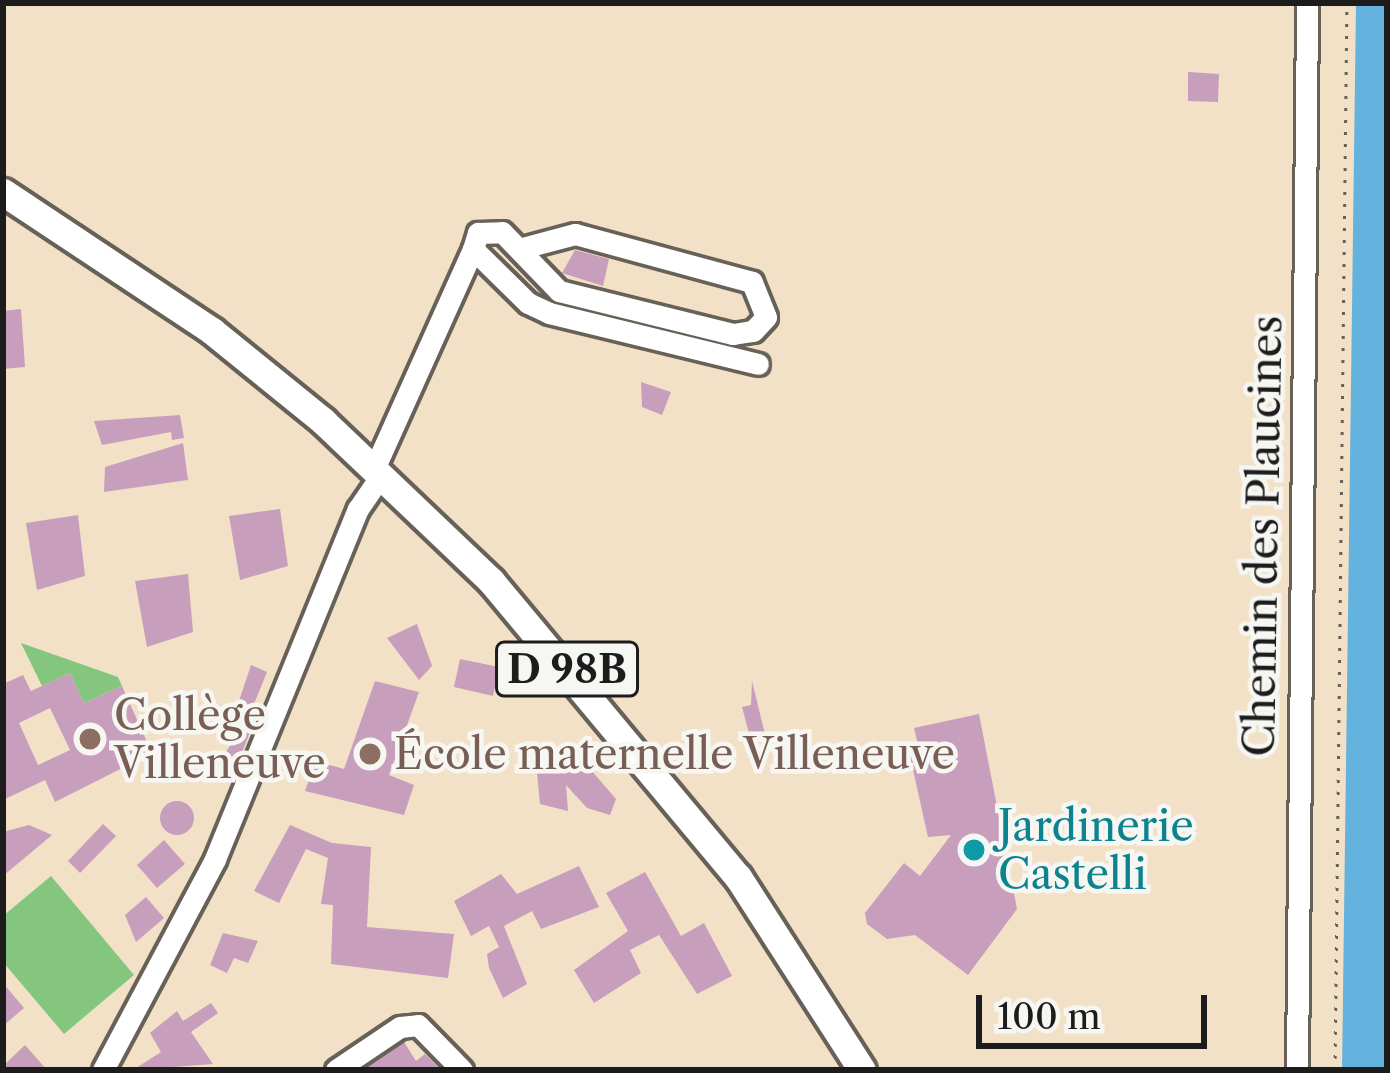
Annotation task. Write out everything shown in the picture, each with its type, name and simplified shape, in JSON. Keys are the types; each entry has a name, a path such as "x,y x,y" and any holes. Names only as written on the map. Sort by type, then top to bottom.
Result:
{"main road":[{"name":"D 98B","path":"7,197 186,311 378,471 491,581 738,878 796,940 878,1070"},
{"name":"D 98B","path":"738,878 862,1070"}],"street":[{"name":"Chemin des Plaucines","path":"1297,1070 1307,3"},
{"path":"215,859 358,509 478,233 502,232 559,291 734,334 753,331 766,317 752,282 575,234 522,248"},
{"path":"473,249 527,303 549,313 758,364"},
{"path":"104,1070 267,761 302,653"},
{"path":"335,1070 400,1027 418,1025 462,1070"}],"path":[{"path":"1335,1070 1347,3"},
{"path":"267,761 290,767"}],"green space":[{"path":"21,643 118,677 122,686 84,703 70,673 42,686"},
{"path":"51,876 134,975 64,1034 3,962 3,916"}],"water":[{"path":"1356,3 1387,3 1387,1070 1342,1070"}],"building":[{"path":"1188,72 1219,74 1218,102 1188,101"},
{"path":"575,250 609,259 603,286 562,273"},
{"path":"21,309 25,367 3,369 3,311"},
{"path":"641,382 671,392 662,415 642,407"},
{"path":"180,415 184,438 172,440 171,432 102,445 94,421"},
{"path":"183,443 188,480 104,492 105,467"},
{"path":"280,509 288,566 240,580 229,516"},
{"path":"78,515 85,576 37,590 26,523"},
{"path":"188,574 193,632 147,647 135,581"},
{"path":"417,624 432,666 419,680 387,638"},
{"path":"460,659 499,667 493,696 454,687"},
{"path":"251,665 267,672 252,709 238,704"},
{"path":"70,673 84,703 122,686 152,753 55,802 45,780 3,800 3,684 23,675 31,691","holes":["50,708 70,750 38,765 19,723"]},
{"path":"375,681 419,692 389,775 414,785 404,815 305,791 316,761 344,769"},
{"path":"752,681 765,734 750,737 742,707 751,705"},
{"name":"Jardinerie Castelli","path":"979,714 1017,909 968,975 915,935 887,939 867,924 865,913 904,863 920,876 951,835 928,837 909,752 919,749 914,728"},
{"path":"240,728 250,732 234,773 218,766"},
{"path":"591,770 616,799 610,815 587,808 566,785 568,811 540,804 537,773"},
{"path":"177,801 189,806 194,818 189,830 177,835 165,830 160,818 165,806"},
{"path":"103,824 116,836 80,873 68,861"},
{"path":"29,825 52,835 3,876 3,832"},
{"path":"290,825 332,843 371,847 367,927 454,934 448,978 331,964 333,905 321,904 328,858 306,849 279,903 254,891"},
{"path":"164,840 185,864 157,888 137,865"},
{"path":"579,866 599,907 541,929 532,911 504,926 527,984 503,998 489,968 487,954 499,947 489,926 471,936 454,901 501,874 517,894"},
{"path":"645,872 681,936 704,923 732,976 697,994 659,935 630,950 641,973 594,1003 574,970 628,931 606,893"},
{"path":"146,897 164,918 136,942 125,915"},
{"path":"223,933 258,941 248,963 234,958 227,973 210,965"},
{"path":"3,983 24,1008 3,1026"},
{"path":"211,1003 218,1013 191,1032 213,1064 133,1070 161,1052 150,1033 177,1011 183,1021"},
{"path":"404,1042 416,1061 425,1054 441,1070 363,1070"},
{"path":"25,1045 47,1070 3,1070 3,1066"}],"place":[{"name":"Collège Villeneuve","path":"90,739"},
{"name":"École maternelle Villeneuve","path":"370,754"},
{"name":"Jardinerie Castelli","path":"974,850"}]}
